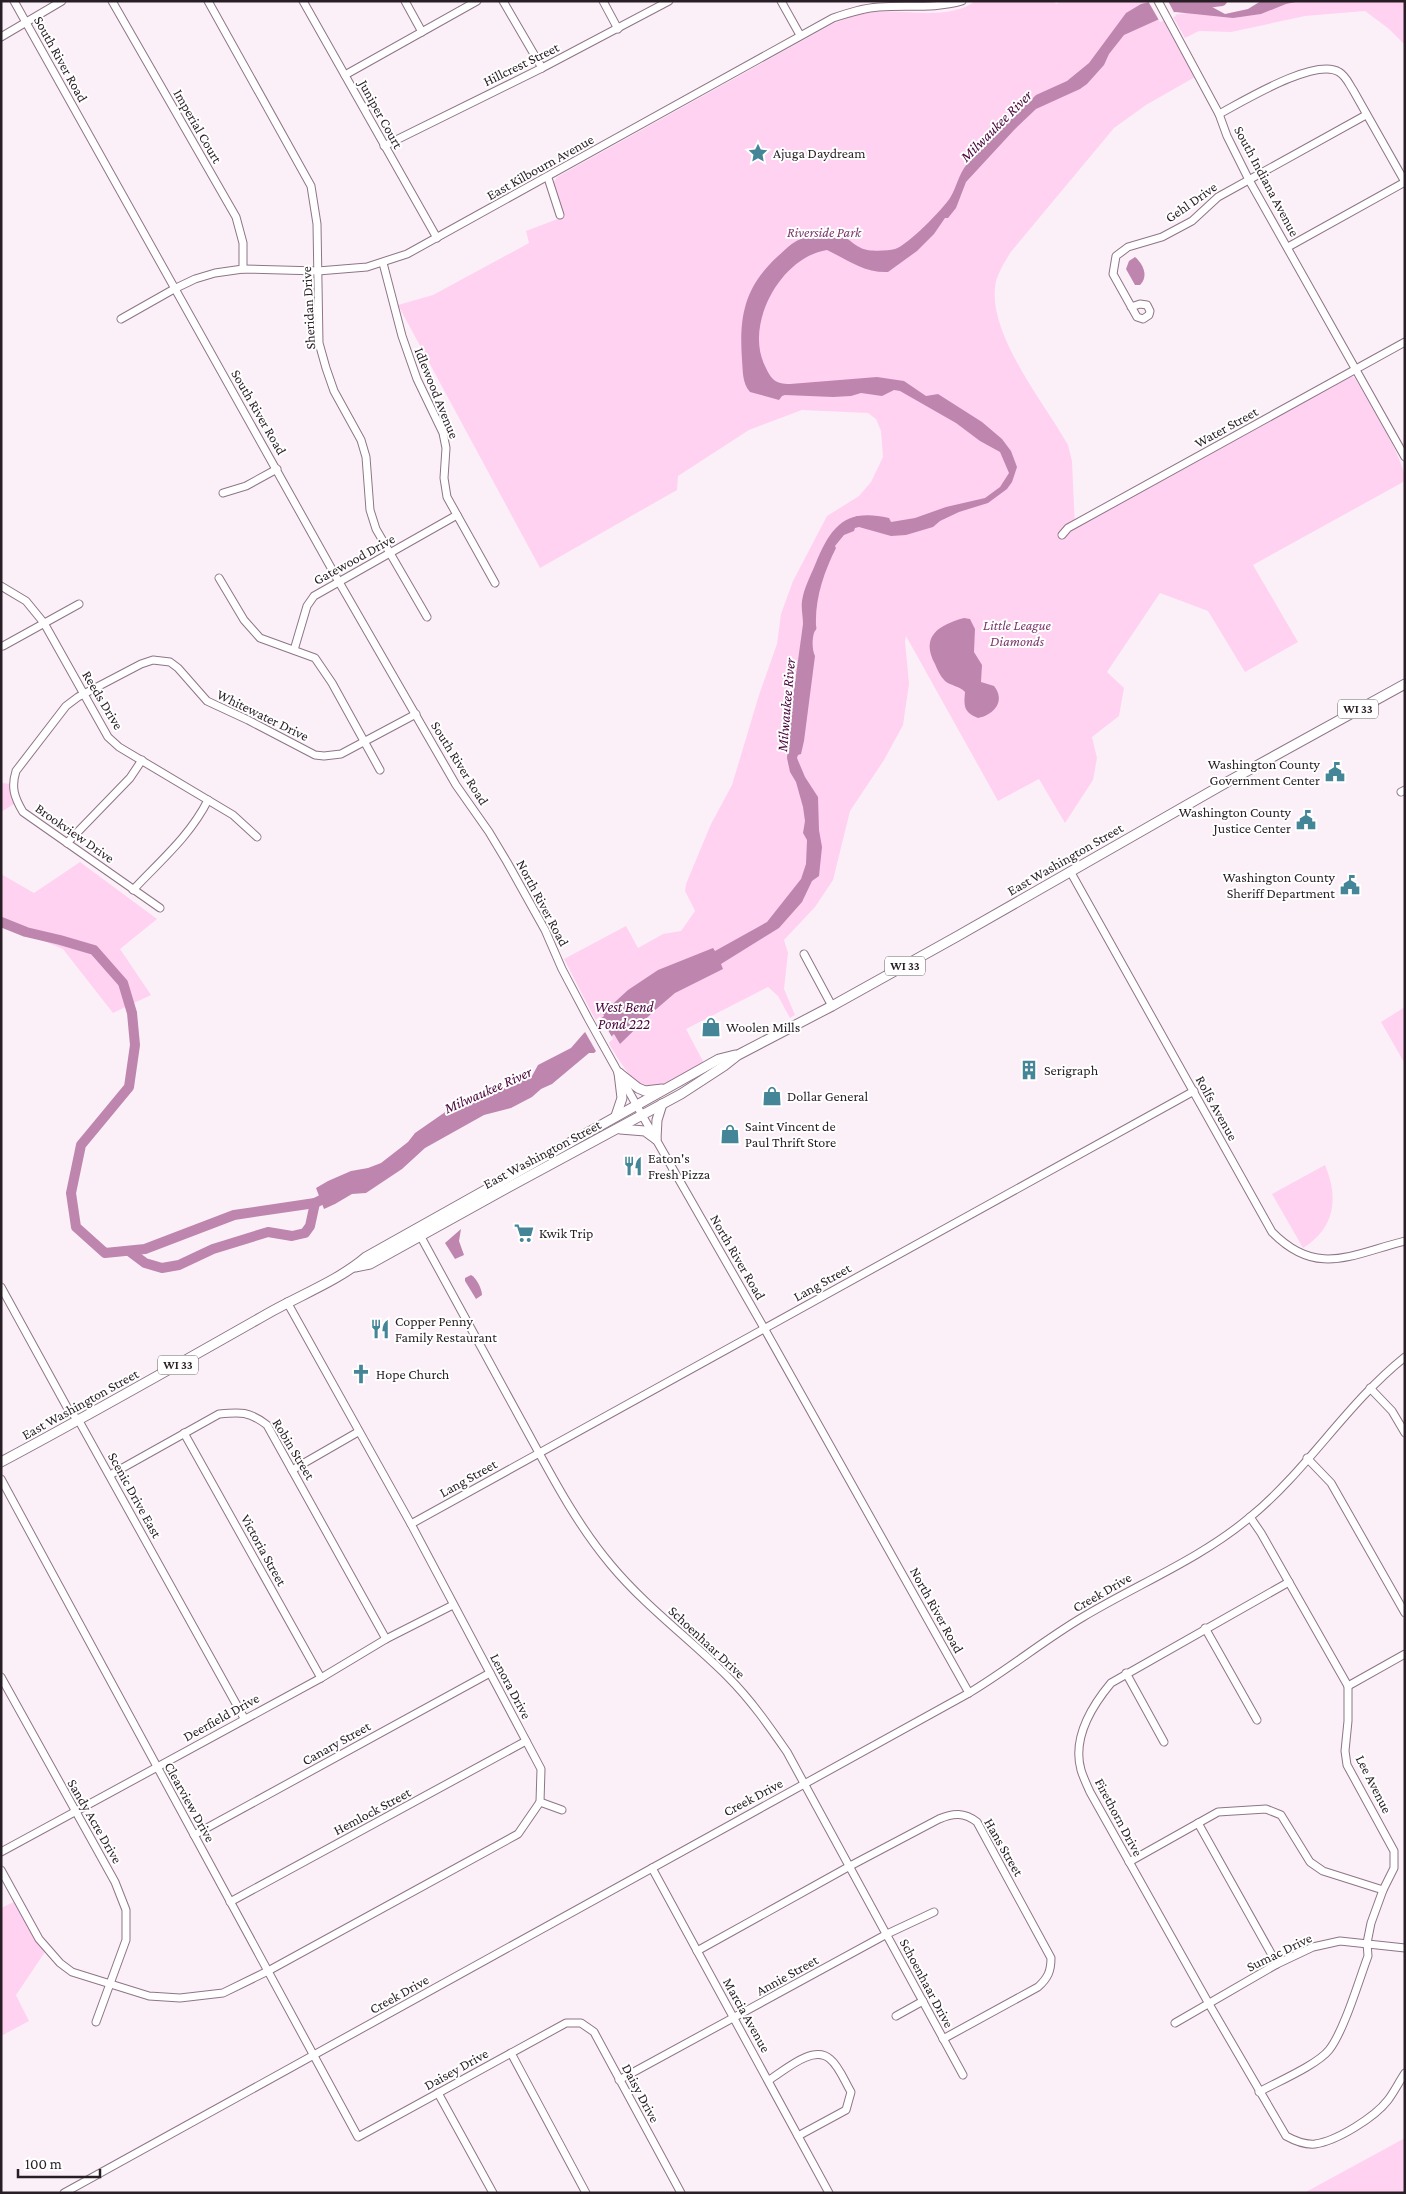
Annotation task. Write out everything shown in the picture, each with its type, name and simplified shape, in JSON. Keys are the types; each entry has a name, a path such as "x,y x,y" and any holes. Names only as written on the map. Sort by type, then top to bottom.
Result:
{"main road":[{"name":"East Washington Street","path":"355,1267 370,1264 617,1129 662,1104 724,1066 738,1055 832,1006 1405,684"},
{"name":"East Washington Street","path":"1,1462 79,1421 287,1302 355,1267 366,1257 616,1116 720,1059 738,1055"},
{"path":"619,1073 638,1088 645,1091 665,1089"},
{"path":"616,1116 622,1098 619,1073"},
{"path":"656,1139 662,1104"},
{"path":"617,1129 645,1131 656,1139"}],"street":[{"name":"South River Road","path":"14,1 339,582 456,785 490,832"},
{"path":"1,37 62,1"},
{"name":"Imperial Court","path":"112,1 236,217 243,243 243,269"},
{"name":"Sheridan Drive","path":"208,1 311,186 317,224 319,343 334,391 361,440 366,457 370,510 376,529 427,617"},
{"name":"Juniper Court","path":"303,1 438,238"},
{"path":"405,1 422,32"},
{"path":"345,75 477,1"},
{"path":"503,1 542,68"},
{"path":"603,1 618,29"},
{"name":"Hillcrest Street","path":"384,146 542,68 669,1"},
{"path":"781,1 800,35"},
{"name":"East Kilbourn Avenue","path":"121,319 174,288 214,273 243,269 318,271 366,267 407,254 548,178 833,18 855,10 962,1"},
{"name":"South Indiana Avenue","path":"1158,1 1219,114 1227,136 1249,180 1405,457"},
{"path":"1219,114 1286,79 1316,70 1329,69 1339,72 1346,78 1405,182 1288,247"},
{"path":"1249,180 1366,115"},
{"path":"548,178 560,215"},
{"name":"Gehl Drive","path":"1131,308 1113,274 1116,256 1128,247 1162,237 1192,221 1218,197 1249,180"},
{"name":"Idlewood Avenue","path":"383,263 402,336 417,379 443,433 446,448 444,478 447,497 495,583"},
{"name":"Water Street","path":"1062,535 1068,528 1405,343"},
{"path":"223,493 246,486 277,469"},
{"name":"Gatewood Drive","path":"294,650 307,606 314,596 457,515"},
{"path":"219,578 244,620 260,638 316,658 380,770"},
{"name":"Reeds Drive","path":"1,586 26,601 44,623 108,737 119,747 232,815 257,837"},
{"path":"3,646 79,604"},
{"name":"Whitewater Drive","path":"84,694 142,664 161,660 170,662 178,668 207,701 248,720 314,755 324,756 342,754 416,714"},
{"name":"Brookview Drive","path":"84,694 66,706 16,771 12,784 17,802 23,812 160,908"},
{"path":"67,843 130,778 142,760"},
{"path":"133,890 188,833 199,818 208,800"},
{"name":"North River Road","path":"490,832 545,930 589,1020 636,1105 969,1693"},
{"name":"Rolfs Avenue","path":"1070,871 1272,1232 1285,1245 1304,1255 1327,1260 1405,1241"},
{"path":"804,954 832,1006"},
{"name":"Lang Street","path":"411,1524 1194,1091"},
{"name":"Schoenhaar Drive","path":"421,1237 539,1453 582,1526 610,1564 644,1601 728,1678 748,1699 787,1752 963,2075"},
{"name":"Scenic Drive East","path":"1,1287 68,1409 79,1421 110,1475 244,1718"},
{"name":"Lenora Drive","path":"287,1302 411,1524 541,1769 540,1802"},
{"name":"Creek Drive","path":"64,2193 969,1693 1002,1673 1063,1629 1221,1539 1250,1518 1370,1388 1405,1357"},
{"path":"1370,1388 1392,1411 1405,1433"},
{"name":"Robin Street","path":"110,1475 219,1414 239,1412 254,1415 267,1424 386,1639"},
{"path":"292,1470 358,1432"},
{"name":"Victoria Street","path":"184,1433 321,1678"},
{"path":"1307,1458 1331,1483 1405,1613"},
{"name":"Clearview Drive","path":"1,1479 358,2137"},
{"name":"Lee Avenue","path":"1250,1518 1348,1686 1348,1721 1345,1751 1347,1765 1394,1851 1394,1868 1383,1890 1371,1923 1367,1943 1368,1956 1337,2036 1329,2051 1312,2063 1259,2092"},
{"name":"Firethorn Drive","path":"1289,1582 1111,1683 1095,1702 1086,1720 1080,1746 1081,1768 1090,1792 1259,2092 1286,2136 1301,2143 1315,2144 1329,2140 1365,2121 1388,2101 1405,2073"},
{"name":"Deerfield Drive","path":"1,1852 244,1718 321,1678 386,1639 453,1604"},
{"path":"1205,1628 1257,1720"},
{"path":"1348,1686 1405,1654"},
{"name":"Canary Street","path":"194,1834 490,1673"},
{"path":"1126,1673 1164,1742"},
{"name":"Sandy Acre Drive","path":"1,1677 74,1812 115,1882 126,1910 126,1940 96,2022"},
{"name":"Hemlock Street","path":"230,1902 526,1741"},
{"path":"1,1870 47,1949 72,1972 149,1996 180,1998 223,1993 268,1971 518,1834 540,1802 562,1810"},
{"path":"1129,1862 1218,1812 1266,1809 1281,1815 1310,1862 1323,1871 1383,1890"},
{"name":"Hans Street","path":"697,1951 850,1866 950,1814 965,1815 977,1822 1051,1958 1048,1976 1038,1987 943,2039"},
{"path":"1198,1823 1277,1964"},
{"name":"Marcia Avenue","path":"652,1868 829,2193"},
{"name":"Annie Street","path":"619,2080 887,1934 934,1912"},
{"name":"Sumac Drive","path":"1175,2023 1277,1964 1313,1947 1340,1941 1405,1948"},
{"path":"896,2016 923,2001"},
{"name":"Daisy Drive","path":"566,2022 581,2023 594,2032 681,2193"},
{"name":"Daisey Drive","path":"358,2137 566,2022"},
{"path":"512,2053 586,2193"},
{"path":"769,2080 811,2054 822,2054 831,2060 851,2092 846,2110 798,2136"},
{"path":"438,2093 493,2193"}],"green space":[{"name":"Riverside Park","path":"976,1 1054,1 1056,4 1061,1 1153,1 1195,77 1146,105 1114,128 1010,253 997,279 995,288 996,307 1001,327 1021,370 1068,445 1072,461 1075,528 1352,376 1355,378 1392,444 1399,458 1405,481 1253,565 1298,642 1245,672 1208,611 1160,593 1107,672 1124,688 1119,716 1092,737 1097,758 1093,780 1065,823 1039,779 998,801 906,636 909,684 903,725 884,760 850,811 833,880 815,907 784,940 788,953 784,989 795,1015 790,1018 778,996 768,987 686,1029 704,1063 665,1083 649,1088 643,1087 634,1080 612,1049 564,959 626,926 638,948 663,934 681,931 695,911 685,891 686,884 711,824 732,785 759,695 777,644 781,614 793,581 827,516 859,496 871,482 883,457 881,431 876,419 868,413 802,410 749,430 678,476 677,490 540,568 398,305 433,295 529,243 526,231 563,217 553,183 557,177 834,23 855,16 888,11 927,13 953,11"},
{"path":"1281,1 1405,1 1405,45 1389,29 1365,11 1305,16 1231,32 1199,31 1185,38 1172,15 1195,12 1243,15"},
{"path":"1,783 12,784 17,802 1,812"},
{"path":"80,862 157,919 120,949 151,995 113,1013 63,949 1,923 1,874 34,893"},
{"path":"1405,1007 1405,1064 1381,1022"},
{"path":"1325,1165 1332,1189 1331,1211 1328,1222 1322,1231 1303,1248 1272,1194"},
{"path":"18,1900 47,1949 16,1995 29,2021 1,2036 1,1908"},
{"path":"1405,2138 1405,2193 1304,2193"}],"water":[{"name":"West Bend Pond 222","path":"1153,1 1201,1 1225,14 1248,9 1261,1 1300,1 1286,4 1261,14 1233,18 1175,12 1124,35 1109,54 1104,65 1087,84 1036,109 1015,129 966,182 956,208 917,251 888,272 864,268 827,250 810,255 795,265 782,279 771,295 763,313 759,331 760,349 767,371 777,382 790,384 877,377 904,381 926,396 938,394 982,422 1002,439 1011,451 1017,467 1012,482 1007,489 988,503 959,512 940,521 933,527 906,535 891,536 859,527 844,535 835,546 836,548 824,576 817,605 816,629 813,641 815,656 804,741 801,754 797,758 805,777 818,797 819,830 822,847 819,876 812,881 802,902 779,928 721,964 723,969 675,993 620,1044 614,1034 594,1053 589,1053 552,1084 541,1089 532,1097 511,1108 484,1115 425,1148 402,1169 366,1193 352,1194 324,1209 316,1188 351,1171 381,1163 408,1142 415,1133 451,1108 520,1082 527,1072 532,1076 538,1065 571,1048 584,1033 604,1016 603,1013 628,990 658,970 713,948 715,951 767,922 801,879 806,864 807,840 803,833 805,821 796,782 790,772 787,758 789,726 803,624 802,601 821,551 834,530 850,518 874,516 889,518 891,522 915,518 946,507 985,498 1000,487 1009,473 1000,452 980,441 956,423 900,391 894,390 882,396 861,393 851,396 833,397 785,395 779,400 750,392 743,377 741,344 746,304 757,280 766,269 788,247 801,239 818,235 835,235 846,238 864,249 878,251 895,249 908,241 946,203 967,164 1003,127 1036,95 1067,81 1089,63 1126,13 1141,4"},
{"path":"1135,257 1144,270 1143,282 1140,285 1135,285 1126,269 1129,261"},
{"path":"964,618 970,619 975,629 974,652 982,665 981,682 994,686 999,697 993,711 978,718 967,711 964,701 965,692 961,688 945,681 931,654 931,639 934,633 947,624"},
{"path":"461,1229 459,1241 464,1255 455,1259 445,1243"},
{"path":"471,1275 477,1281 482,1292 482,1295 476,1299 465,1281 465,1278"}],"pier":[{"path":"1148,1 1168,1 1176,16 1160,22"},
{"path":"600,1016 613,1039 597,1053 584,1030"}],"waterway":[{"name":"Milwaukee River","path":"1191,5 1222,1"},
{"name":"Milwaukee River","path":"858,521 896,528"},
{"name":"Milwaukee River","path":"1,922 26,932 94,950 123,983 132,1013 135,1045 129,1087 81,1145 71,1193 76,1227 105,1253 145,1249 234,1215 315,1203 331,1195"},
{"path":"129,1251 145,1263 162,1268 179,1265 213,1249 268,1232 292,1236 305,1233 310,1226 315,1203"}],"place":[{"name":"Ajuga Daydream","path":"758,153"},
{"name":"Washington County Government Center","path":"1335,772"},
{"name":"Washington County Justice Center","path":"1306,820"},
{"name":"Washington County Sheriff Department","path":"1350,885"},
{"name":"Woolen Mills","path":"711,1027"},
{"name":"Serigraph","path":"1029,1070"},
{"name":"Dollar General","path":"772,1096"},
{"name":"Saint Vincent de Paul Thrift Store","path":"730,1134"},
{"name":"Eaton's Fresh Pizza","path":"633,1166"},
{"name":"Kwik Trip","path":"524,1233"},
{"name":"Copper Penny Family Restaurant","path":"380,1329"},
{"name":"Hope Church","path":"361,1374"}],"park label":[{"name":"Little League Diamonds","path":"1017,634"}]}
